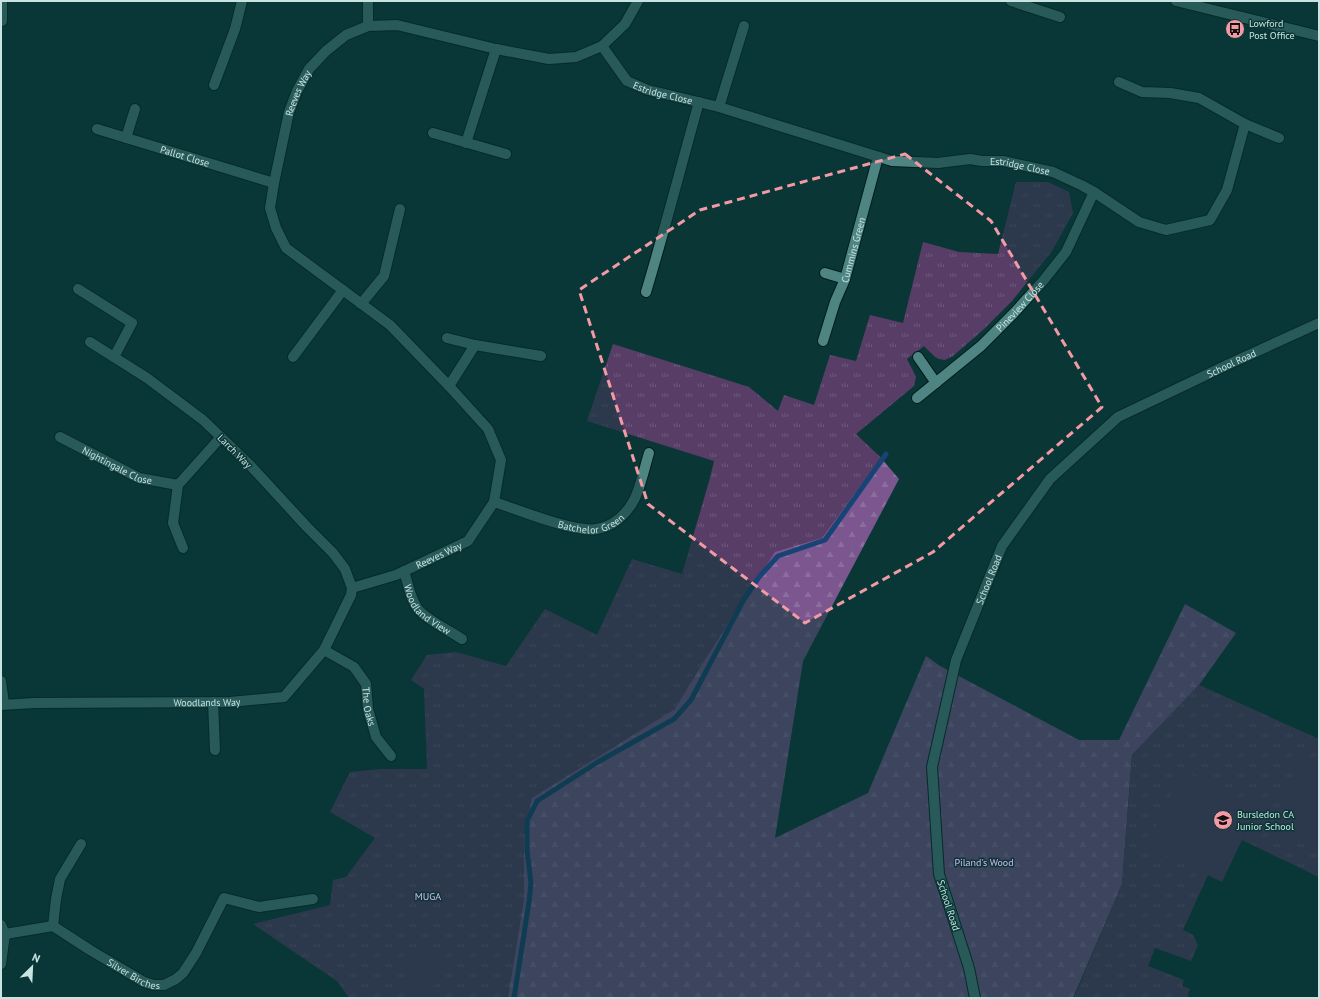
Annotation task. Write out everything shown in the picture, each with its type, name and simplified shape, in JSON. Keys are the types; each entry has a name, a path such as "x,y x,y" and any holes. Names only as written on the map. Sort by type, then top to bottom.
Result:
{"street":[{"path":"2,1 2,21"},
{"path":"214,85 235,29 242,1"},
{"path":"368,1 368,26"},
{"name":"Reeves Way","path":"352,588 372,583 404,571 468,541 494,502 501,460 488,429 390,325 286,248 276,228 270,208 289,112 297,91 309,69 326,51 346,35 368,26 397,25 496,49 549,59 576,57 602,46 625,24 638,1"},
{"path":"1011,1 1060,17"},
{"path":"1179,2 1319,36"},
{"path":"719,107 744,26"},
{"name":"Estridge Close","path":"602,46 627,81 648,90 719,107 892,161 938,163 970,159 982,161 1003,161 1053,172 1094,192 1139,222 1166,230 1210,220 1228,190 1245,124"},
{"path":"466,143 496,49"},
{"path":"1119,82 1142,92 1170,93 1199,98 1245,124 1279,138"},
{"path":"646,292 699,102"},
{"path":"126,138 135,109"},
{"name":"Pallot Close","path":"97,129 274,183"},
{"path":"433,133 506,154"},
{"name":"Cummins Green","path":"823,341 835,302 845,279 878,157"},
{"name":"Pineview Close","path":"917,398 981,346 1043,281 1066,252 1094,192"},
{"path":"361,304 384,276 400,209"},
{"path":"826,273 845,279"},
{"path":"78,289 132,324 114,358"},
{"path":"293,357 343,290"},
{"name":"School Road","path":"975,998 969,968 939,874 932,767 956,660 1002,546 1050,479 1118,417 1319,323"},
{"path":"447,338 475,345 541,356"},
{"name":"Larch Way","path":"90,342 147,378 197,415 221,437 249,464 333,553 345,569 352,588"},
{"path":"449,386 475,345"},
{"path":"918,357 936,384"},
{"name":"Nightingale Close","path":"60,437 139,478 178,485"},
{"path":"183,548 173,523 178,485 221,437"},
{"name":"Batchelor Green","path":"494,502 581,529 596,529 611,524 623,516 634,500 649,453"},
{"name":"Woodland View","path":"404,571 418,609 424,615 462,638"},
{"name":"Woodlands Way","path":"2,704 230,702 284,697 324,650 351,595 352,588"},
{"name":"The Oaks","path":"324,650 354,667 366,684 368,709 376,737 391,756"},
{"path":"1,681 2,704"},
{"path":"213,702 215,750"},
{"path":"1,964 3,929 53,926 60,879 82,844"},
{"name":"Silver Birches","path":"53,926 144,982 154,985 164,985 176,980 183,973 196,953 224,898 259,907 313,899"}],"highlighted area":[{"path":"905,154 991,221 1102,407 933,552 805,623 648,504 579,290 700,210"}],"green space":[{"name":"MUGA","path":"1016,182 1048,182 1069,192 1073,213 1052,251 1012,301 984,329 953,356 945,360 939,359 924,346 907,359 916,377 914,386 856,434 881,458 822,538 775,552 706,658 675,709 532,798 524,837 524,900 508,998 349,998 337,981 253,924 330,905 333,880 346,877 375,838 330,812 350,772 381,769 427,769 424,689 411,680 427,655 456,652 506,666 545,609 597,635 632,559 682,574 714,461 587,421 613,344 749,387 778,411 784,395 814,405 830,355 856,361 870,315 903,323 923,242 959,252 998,254"},
{"name":"Piland's Wood","path":"866,444 881,458 899,479 803,661 775,838 868,793 926,656 940,666 1079,740 1119,740 1185,604 1236,633 1199,685 1132,755 1122,884 1073,998 475,998 518,787"},
{"name":"Bursledon CA Junior School","path":"1199,685 1319,739 1319,877 1242,840 1258,806 1147,846 1208,875 1183,930 1193,935 1198,945 1191,961 1155,948 1148,966 1184,980 1182,986 1190,989 1188,994 1189,998 1074,998 1122,884 1132,755"},
{"path":"1301,759 1319,768 1319,852 1269,829"},
{"path":"1182,770 1258,806 1222,882 1147,846"},
{"path":"416,949 444,949 431,998 415,995 404,983 413,952"}],"waterway":[{"path":"514,998 531,883 527,850 527,821 537,801 598,762 674,719 691,700 743,601 759,577 778,556 825,540 886,454"}],"place":[{"name":"Lowford Post Office","path":"1235,29"},
{"name":"Bursledon CA Junior School","path":"1223,820"}]}
